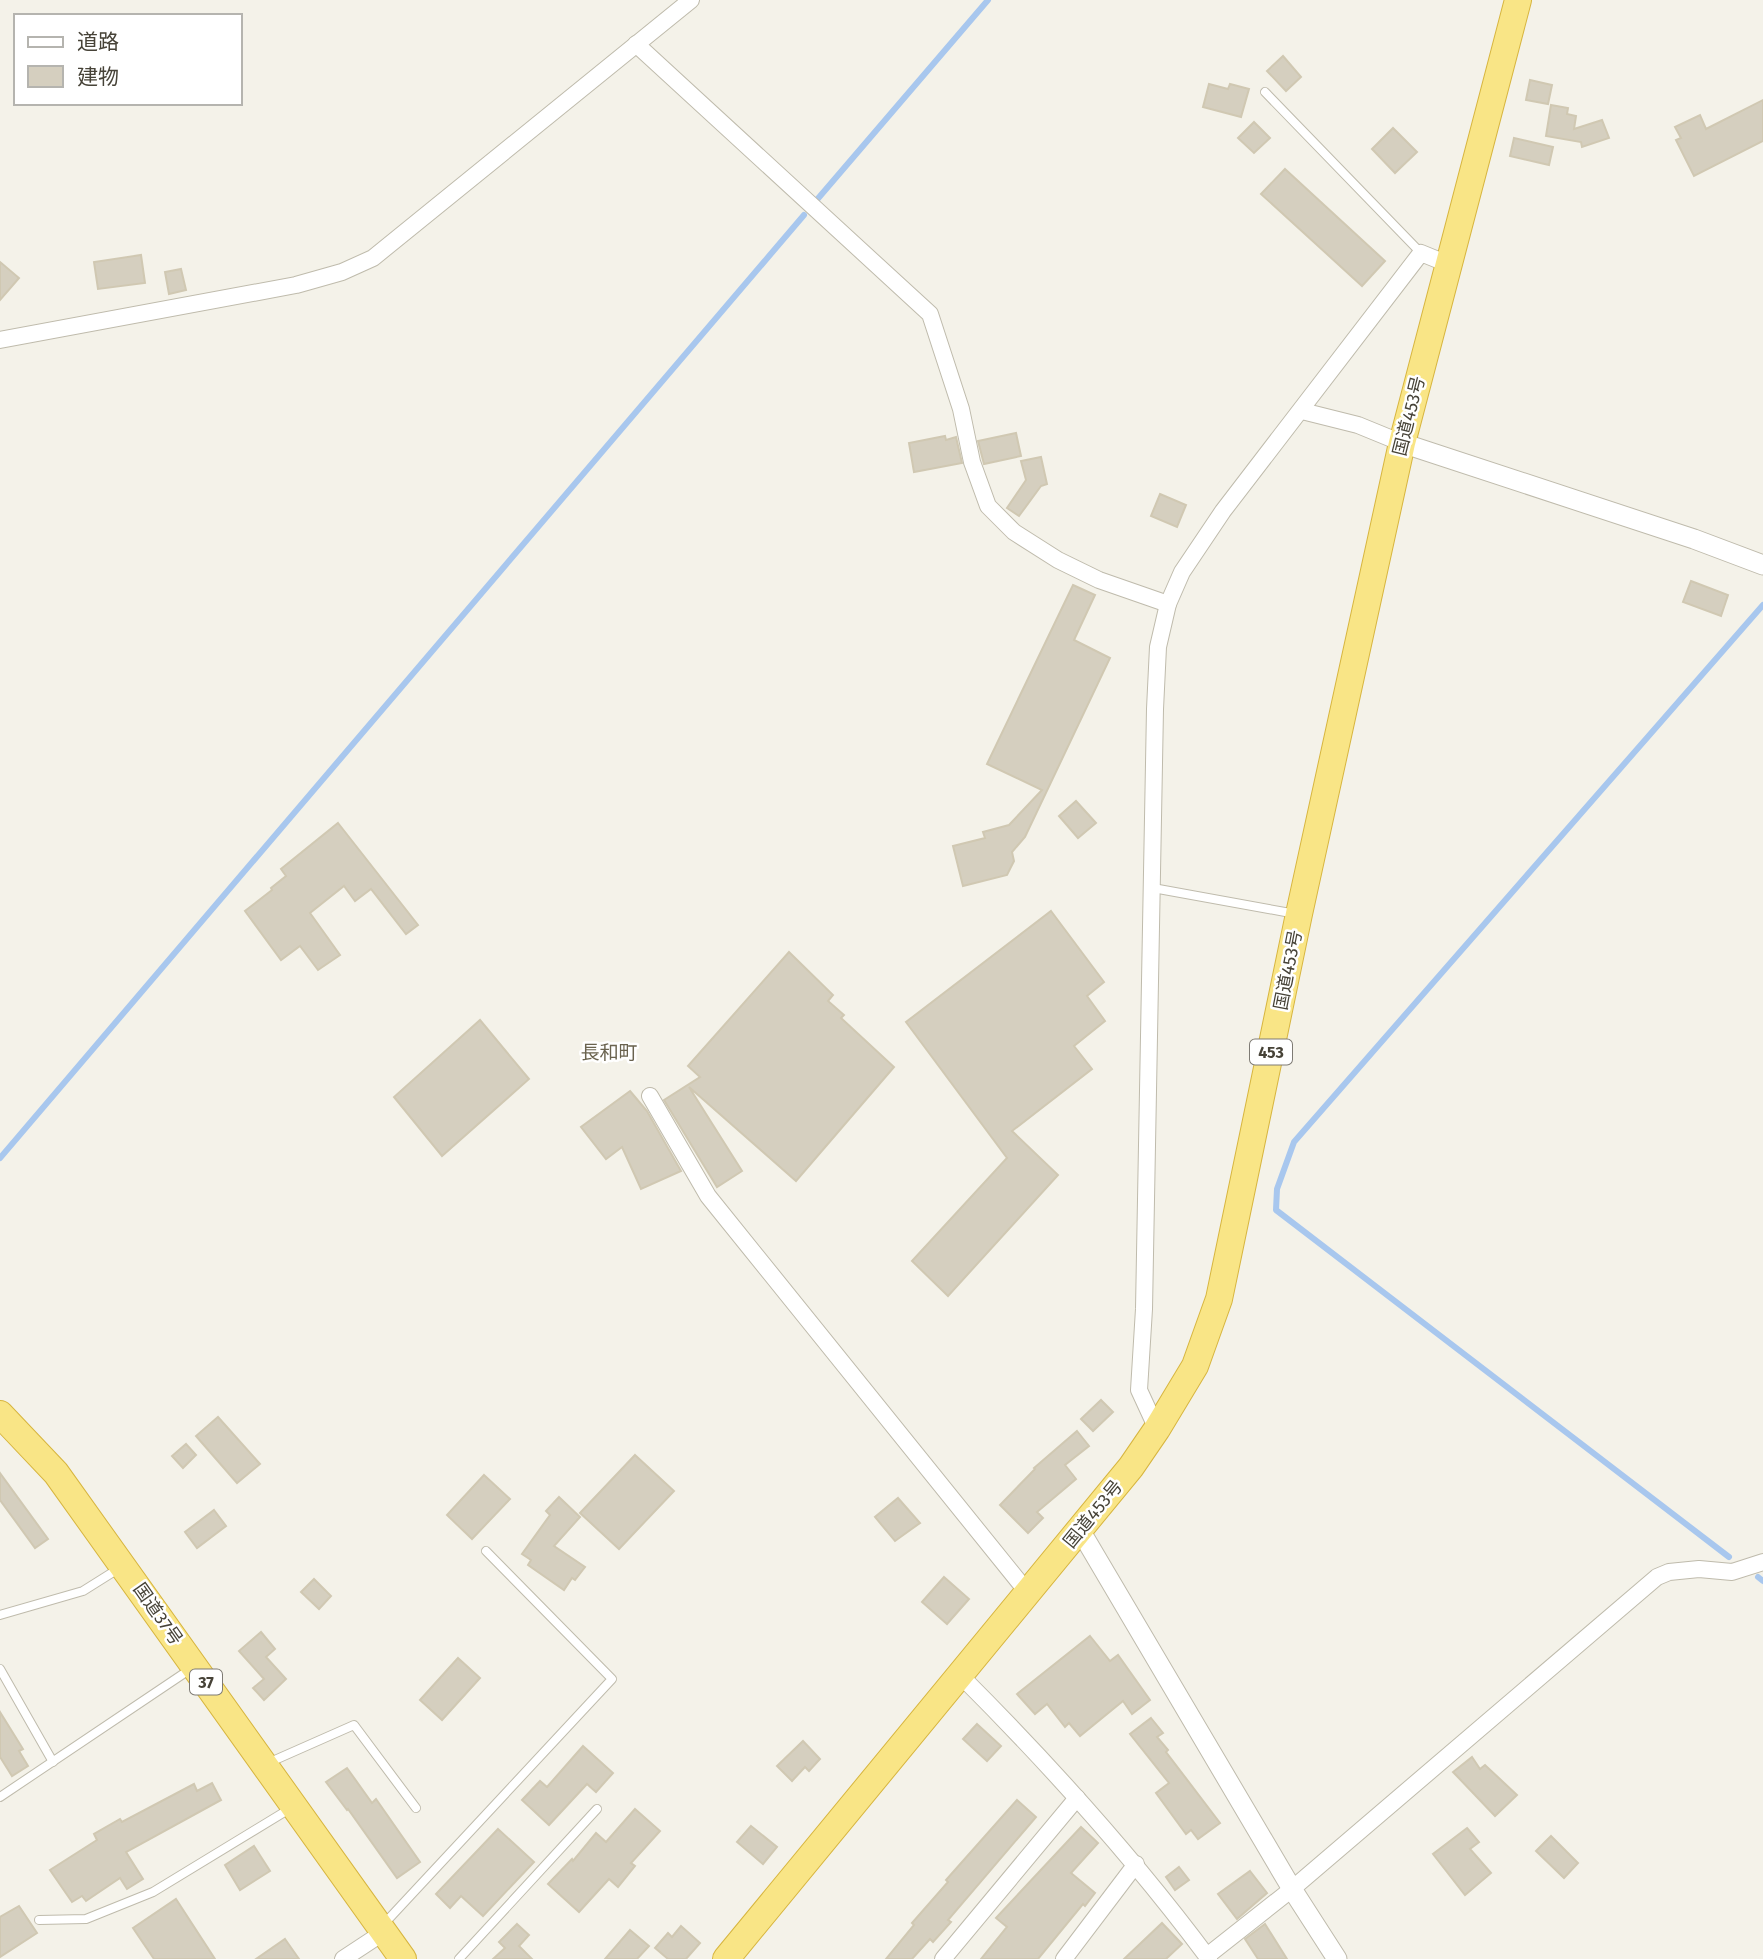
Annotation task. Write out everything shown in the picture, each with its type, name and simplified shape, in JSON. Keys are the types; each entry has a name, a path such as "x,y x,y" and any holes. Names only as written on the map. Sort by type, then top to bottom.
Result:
{"highway":[{"name":"国道453号","path":"726,1959 1131,1467 1195,1366 1219,1299 1299,914 1402,443 1518,0"},
{"name":"国道37号","path":"0,1413 56,1473 403,1959"}],"street":[{"path":"0,340 296,285 342,272 373,258 691,0"},
{"path":"636,44 930,314 961,409 972,462 988,506 1014,532 1058,561 1099,580 1168,604"},
{"path":"1157,1429 1139,1390 1144,1308 1155,709 1158,647 1168,604 1182,572 1223,511 1421,253 1448,264"},
{"path":"1302,411 1358,425 1402,443 1693,539 1763,565"},
{"path":"650,1096 708,1196 1028,1593"},
{"path":"1080,1530 1292,1889 1337,1959"},
{"path":"961,1675 1033,1748 1136,1864 1208,1958 1657,1577 1670,1572 1699,1569 1732,1572 1763,1562"},
{"path":"943,1959 1077,1798"},
{"path":"1064,1959 1136,1864"},
{"path":"343,1959 383,1929"}],"lane":[{"path":"1265,92 1421,253"},
{"path":"1153,888 1299,914"},
{"path":"383,1929 612,1679 486,1551"},
{"path":"0,1615 83,1591 123,1565"},
{"path":"0,1797 195,1667"},
{"path":"0,1670 53,1762"},
{"path":"265,1764 354,1724 416,1808"},
{"path":"39,1920 86,1919 153,1892 295,1806"},
{"path":"459,1959 597,1809"}],"building":[{"path":"1283,56 1301,77 1286,91 1267,71"},
{"path":"1530,80 1552,85 1548,104 1526,100"},
{"path":"1209,84 1228,89 1230,84 1249,89 1241,117 1203,107"},
{"path":"1763,100 1763,141 1694,176 1676,140 1681,138 1675,127 1700,115 1706,129"},
{"path":"1551,105 1568,108 1567,114 1576,116 1574,129 1602,120 1609,138 1582,147 1581,142 1546,136"},
{"path":"1254,122 1270,138 1254,153 1238,138"},
{"path":"1393,128 1417,152 1395,173 1372,149"},
{"path":"1514,138 1553,147 1549,165 1510,156"},
{"path":"1285,169 1385,261 1362,286 1261,194"},
{"path":"141,255 145,283 98,289 94,262"},
{"path":"0,262 19,278 0,300"},
{"path":"181,269 186,290 169,294 165,272"},
{"path":"1016,433 1021,456 984,464 978,441"},
{"path":"945,436 946,440 956,437 962,463 914,472 909,443"},
{"path":"1041,457 1047,484 1041,486 1019,516 1007,508 1026,480 1021,461"},
{"path":"1160,494 1186,505 1177,527 1151,516"},
{"path":"1691,581 1728,595 1721,616 1683,602"},
{"path":"1073,585 1095,595 1074,640 1110,658 1025,837 1012,852 1014,861 1007,875 963,886 953,846 985,838 983,832 1009,825 1042,790 987,764"},
{"path":"1076,801 1096,823 1078,838 1059,816"},
{"path":"338,823 418,925 406,934 371,889 355,901 344,886 310,913 340,955 318,970 300,946 281,960 245,911 286,876 281,869"},
{"path":"1051,911 1104,982 1087,996 1105,1021 1074,1046 1092,1069 1012,1131 1058,1175 948,1296 912,1261 1007,1158 906,1022"},
{"path":"789,952 833,995 828,1001 844,1015 841,1018 894,1067 796,1181 689,1087 742,1171 717,1187 664,1100 700,1077 688,1066"},
{"path":"480,1020 529,1079 442,1156 394,1097"},
{"path":"630,1091 647,1111 681,1171 641,1189 622,1147 606,1159 581,1127"},
{"path":"1101,1400 1113,1412 1093,1431 1081,1419"},
{"path":"218,1417 260,1464 237,1483 196,1436"},
{"path":"1077,1431 1089,1446 1065,1465 1076,1479 1037,1512 1043,1518 1028,1533 1000,1505 1034,1468"},
{"path":"186,1444 196,1455 183,1468 172,1456"},
{"path":"635,1455 674,1491 619,1549 580,1513"},
{"path":"0,1473 48,1539 35,1548 0,1500"},
{"path":"484,1475 510,1499 472,1539 447,1515"},
{"path":"559,1497 580,1517 554,1546 585,1567 575,1580 572,1578 564,1590 528,1565 531,1560 522,1554 550,1515 546,1511"},
{"path":"898,1498 920,1523 895,1541 875,1517"},
{"path":"214,1510 226,1526 197,1548 185,1532"},
{"path":"944,1577 969,1599 947,1624 922,1602"},
{"path":"314,1579 331,1596 319,1609 301,1592"},
{"path":"261,1632 275,1649 266,1657 286,1679 264,1700 253,1688 264,1679 239,1651"},
{"path":"1090,1636 1110,1661 1118,1655 1150,1700 1132,1714 1123,1701 1080,1736 1069,1723 1065,1727 1047,1704 1035,1714 1017,1694"},
{"path":"458,1658 480,1678 442,1720 420,1700"},
{"path":"0,1712 23,1749 19,1751 28,1766 12,1776 0,1757"},
{"path":"1151,1718 1163,1733 1157,1737 1168,1750 1166,1752 1220,1823 1198,1839 1191,1830 1186,1834 1156,1793 1169,1783 1130,1734"},
{"path":"977,1724 1001,1746 987,1761 963,1739"},
{"path":"803,1741 820,1759 809,1771 805,1767 792,1781 777,1766"},
{"path":"583,1746 613,1773 596,1792 587,1784 549,1825 522,1800 540,1781 547,1787"},
{"path":"1472,1757 1480,1769 1485,1765 1517,1795 1495,1816 1453,1772"},
{"path":"347,1768 372,1803 376,1799 420,1862 397,1878 326,1782"},
{"path":"212,1783 221,1800 126,1852 143,1879 127,1889 120,1878 86,1901 82,1896 72,1902 50,1870 97,1840 94,1834 120,1819 122,1822 194,1784 197,1791"},
{"path":"1017,1800 1036,1817 948,1920 951,1922 933,1942 930,1939 912,1959 886,1959 914,1925 912,1923 948,1882 946,1880"},
{"path":"635,1809 660,1831 631,1863 635,1866 618,1887 609,1879 579,1912 548,1884 572,1859 573,1861 596,1833 606,1842"},
{"path":"751,1826 777,1847 763,1864 737,1842"},
{"path":"1081,1827 1098,1843 1071,1873 1095,1893 1038,1959 981,1959 1007,1927 996,1918"},
{"path":"1467,1828 1479,1842 1470,1849 1491,1873 1465,1895 1433,1854"},
{"path":"498,1829 534,1862 483,1916 461,1896 450,1908 436,1894"},
{"path":"1551,1836 1578,1863 1564,1878 1536,1851"},
{"path":"254,1846 270,1871 240,1890 225,1865"},
{"path":"1179,1867 1189,1880 1175,1890 1166,1877"},
{"path":"1250,1871 1267,1893 1237,1919 1218,1894"},
{"path":"176,1899 215,1959 154,1959 133,1928"},
{"path":"19,1906 37,1933 0,1957 0,1917"},
{"path":"1162,1923 1182,1944 1166,1959 1124,1959"},
{"path":"517,1924 529,1935 519,1946 532,1959 493,1959 505,1948 499,1942"},
{"path":"1265,1924 1287,1959 1258,1959 1245,1939"},
{"path":"681,1926 700,1943 686,1959 668,1959 655,1948 668,1933 672,1937"},
{"path":"630,1930 649,1946 637,1959 605,1959"},
{"path":"285,1939 299,1959 256,1959"}],"waterway":[{"path":"815,202 988,0"},
{"path":"0,1158 804,215"},
{"path":"1729,1557 1276,1210 1277,1189 1294,1142 1763,605"},
{"path":"1758,1577 1763,1581"}],"district":[{"name":"長和町","path":"609,1052"}]}
